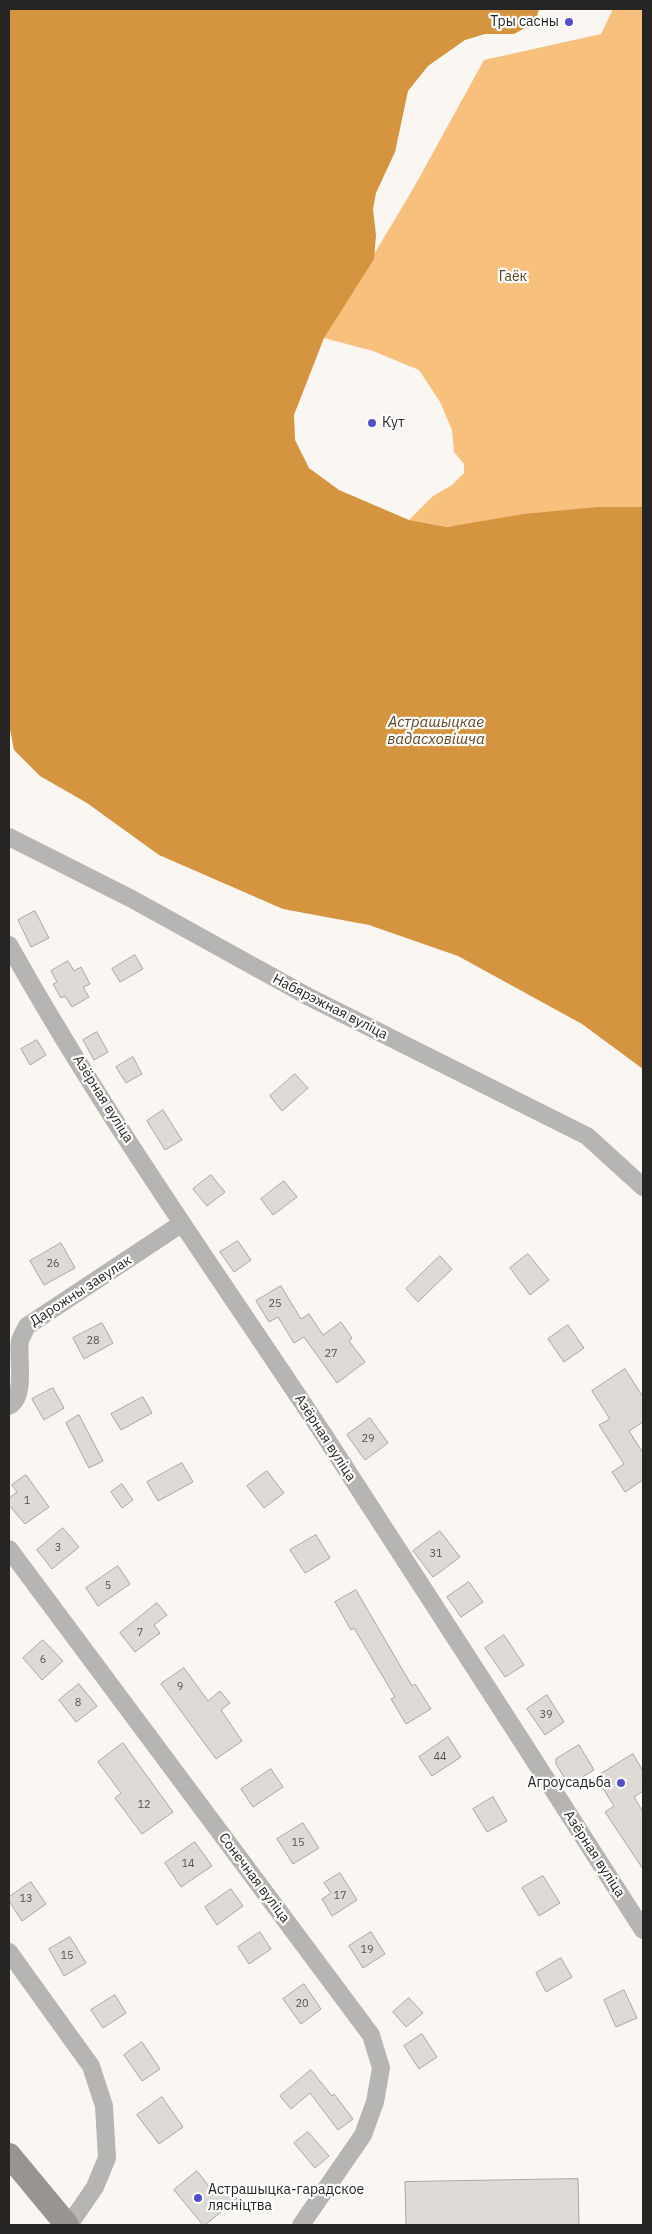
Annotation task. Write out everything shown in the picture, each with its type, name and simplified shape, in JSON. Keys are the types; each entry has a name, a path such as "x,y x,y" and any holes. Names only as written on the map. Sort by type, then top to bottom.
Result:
{"street":[{"name":"Набярэжная вуліца","path":"9,837 124,895 309,997 586,1136 643,1188"},
{"name":"Азёрная вуліца","path":"9,945 87,1075 182,1224 323,1434 643,1930"},
{"name":"Дарожны завулак","path":"9,1406 13,1404 20,1388 20,1340 27,1326 182,1224"},
{"name":"Сонечная вуліца","path":"9,1549 371,2035 381,2068 376,2102 363,2135 301,2225"},
{"path":"9,1952 92,2066 104,2106 107,2158 95,2187 68,2225 9,2155"}],"green space":[{"name":"Гаёк","path":"613,9 643,9 643,507 597,507 447,527 409,520 433,496 452,485 464,473 464,464 454,452 452,430 440,402 419,370 373,351 324,338 413,189 484,60 601,34"}],"water":[{"name":"Астрашыцкае вадасховішча","path":"9,9 539,9 537,16 527,27 514,34 485,34 465,40 428,66 408,91 395,152 376,193 373,209 376,235 374,259 324,338 294,415 295,440 309,468 339,490 409,520 447,527 524,514 597,507 643,507 643,1069 582,1024 458,956 369,925 283,909 159,855 87,803 40,776 14,750 9,724"}],"building":[{"path":"35,911 49,938 31,947 18,920"},
{"path":"135,955 143,969 120,982 112,969"},
{"path":"68,961 74,971 81,967 90,984 83,987 89,997 72,1007 65,996 61,998 53,984 57,982 51,971"},
{"path":"97,1032 108,1052 94,1060 83,1040"},
{"path":"37,1040 46,1055 30,1065 21,1049"},
{"path":"133,1057 142,1074 126,1083 116,1067"},
{"path":"295,1074 308,1088 282,1111 270,1096"},
{"path":"163,1110 182,1140 165,1150 147,1121"},
{"path":"211,1175 225,1192 207,1206 193,1189"},
{"path":"284,1181 297,1197 273,1215 261,1199"},
{"path":"238,1241 251,1260 234,1272 220,1252"},
{"path":"61,1243 75,1268 44,1285 30,1261"},
{"path":"528,1254 549,1280 530,1295 510,1268"},
{"path":"440,1256 452,1269 418,1302 406,1289"},
{"path":"281,1286 301,1319 309,1314 323,1335 341,1322 352,1338 349,1341 365,1362 337,1383 304,1337 294,1343 278,1317 269,1322 256,1301"},
{"path":"102,1323 113,1343 84,1359 73,1338"},
{"path":"568,1325 584,1348 564,1362 548,1339"},
{"path":"625,1369 643,1397 643,1422 629,1431 643,1453 643,1480 625,1492 612,1472 624,1464 599,1425 610,1419 592,1391"},
{"path":"53,1388 64,1408 44,1420 32,1399"},
{"path":"143,1397 152,1413 121,1430 111,1414"},
{"path":"79,1415 103,1461 89,1468 66,1423"},
{"path":"370,1418 388,1443 365,1460 347,1435"},
{"path":"182,1463 193,1482 158,1501 147,1482"},
{"path":"267,1471 284,1493 264,1508 247,1486"},
{"path":"26,1475 49,1507 25,1524 9,1505 9,1498 17,1492 12,1485"},
{"path":"122,1484 133,1500 122,1508 111,1492"},
{"path":"63,1528 79,1547 52,1569 37,1550"},
{"path":"440,1531 460,1557 433,1577 413,1551"},
{"path":"316,1535 330,1558 305,1573 290,1550"},
{"path":"118,1566 130,1584 98,1606 86,1588"},
{"path":"469,1582 483,1602 461,1617 447,1597"},
{"path":"356,1590 412,1686 415,1684 431,1709 406,1724 391,1699 395,1697 354,1628 351,1630 335,1602"},
{"path":"157,1603 167,1615 154,1625 160,1633 135,1652 120,1633"},
{"path":"504,1635 524,1665 505,1677 485,1648"},
{"path":"43,1640 63,1661 42,1680 23,1658"},
{"path":"184,1668 208,1701 220,1691 230,1703 221,1710 242,1741 216,1759 161,1684"},
{"path":"79,1684 97,1706 76,1722 59,1700"},
{"path":"547,1695 564,1722 545,1735 527,1709"},
{"path":"448,1737 461,1757 432,1776 419,1757"},
{"path":"123,1743 173,1812 142,1834 115,1798 121,1793 98,1762"},
{"path":"579,1745 594,1770 569,1785 556,1764 556,1759"},
{"path":"633,1754 643,1771 643,1791 634,1797 643,1812 643,1869 605,1812 614,1806 596,1777"},
{"path":"271,1769 283,1787 253,1807 241,1789"},
{"path":"493,1797 507,1821 487,1832 473,1809"},
{"path":"303,1823 319,1848 293,1864 277,1839"},
{"path":"195,1842 212,1866 181,1887 165,1863"},
{"path":"340,1873 357,1900 332,1916 322,1899 331,1893 324,1883"},
{"path":"543,1876 560,1903 539,1916 522,1888"},
{"path":"31,1882 46,1904 22,1921 9,1901 9,1897"},
{"path":"231,1889 243,1906 217,1925 205,1907"},
{"path":"260,1932 271,1949 249,1964 238,1947"},
{"path":"371,1932 385,1954 363,1968 349,1946"},
{"path":"70,1937 86,1963 64,1976 49,1949"},
{"path":"561,1958 572,1977 546,1992 536,1973"},
{"path":"304,1984 321,2009 301,2024 283,1999"},
{"path":"624,1990 637,2018 616,2027 604,2000"},
{"path":"115,1995 126,2013 103,2028 91,2010"},
{"path":"409,1998 423,2013 406,2027 393,2012"},
{"path":"422,2034 437,2057 419,2069 404,2046"},
{"path":"142,2042 160,2069 142,2081 124,2055"},
{"path":"311,2070 332,2096 334,2094 353,2119 338,2130 310,2093 291,2109 280,2096"},
{"path":"162,2097 183,2127 159,2144 137,2115"},
{"path":"308,2132 329,2156 315,2168 294,2143"},
{"path":"197,2171 215,2194 226,2185 237,2199 205,2225 174,2190"},
{"path":"578,2179 579,2225 406,2225 405,2182"}],"place":[{"name":"Тры сасны","path":"569,22"},
{"name":"Кут","path":"372,423"},
{"name":"Агроусадьба","path":"621,1783"},
{"name":"Астрашыцка-гарадское лясніцтва","path":"198,2198"}]}
